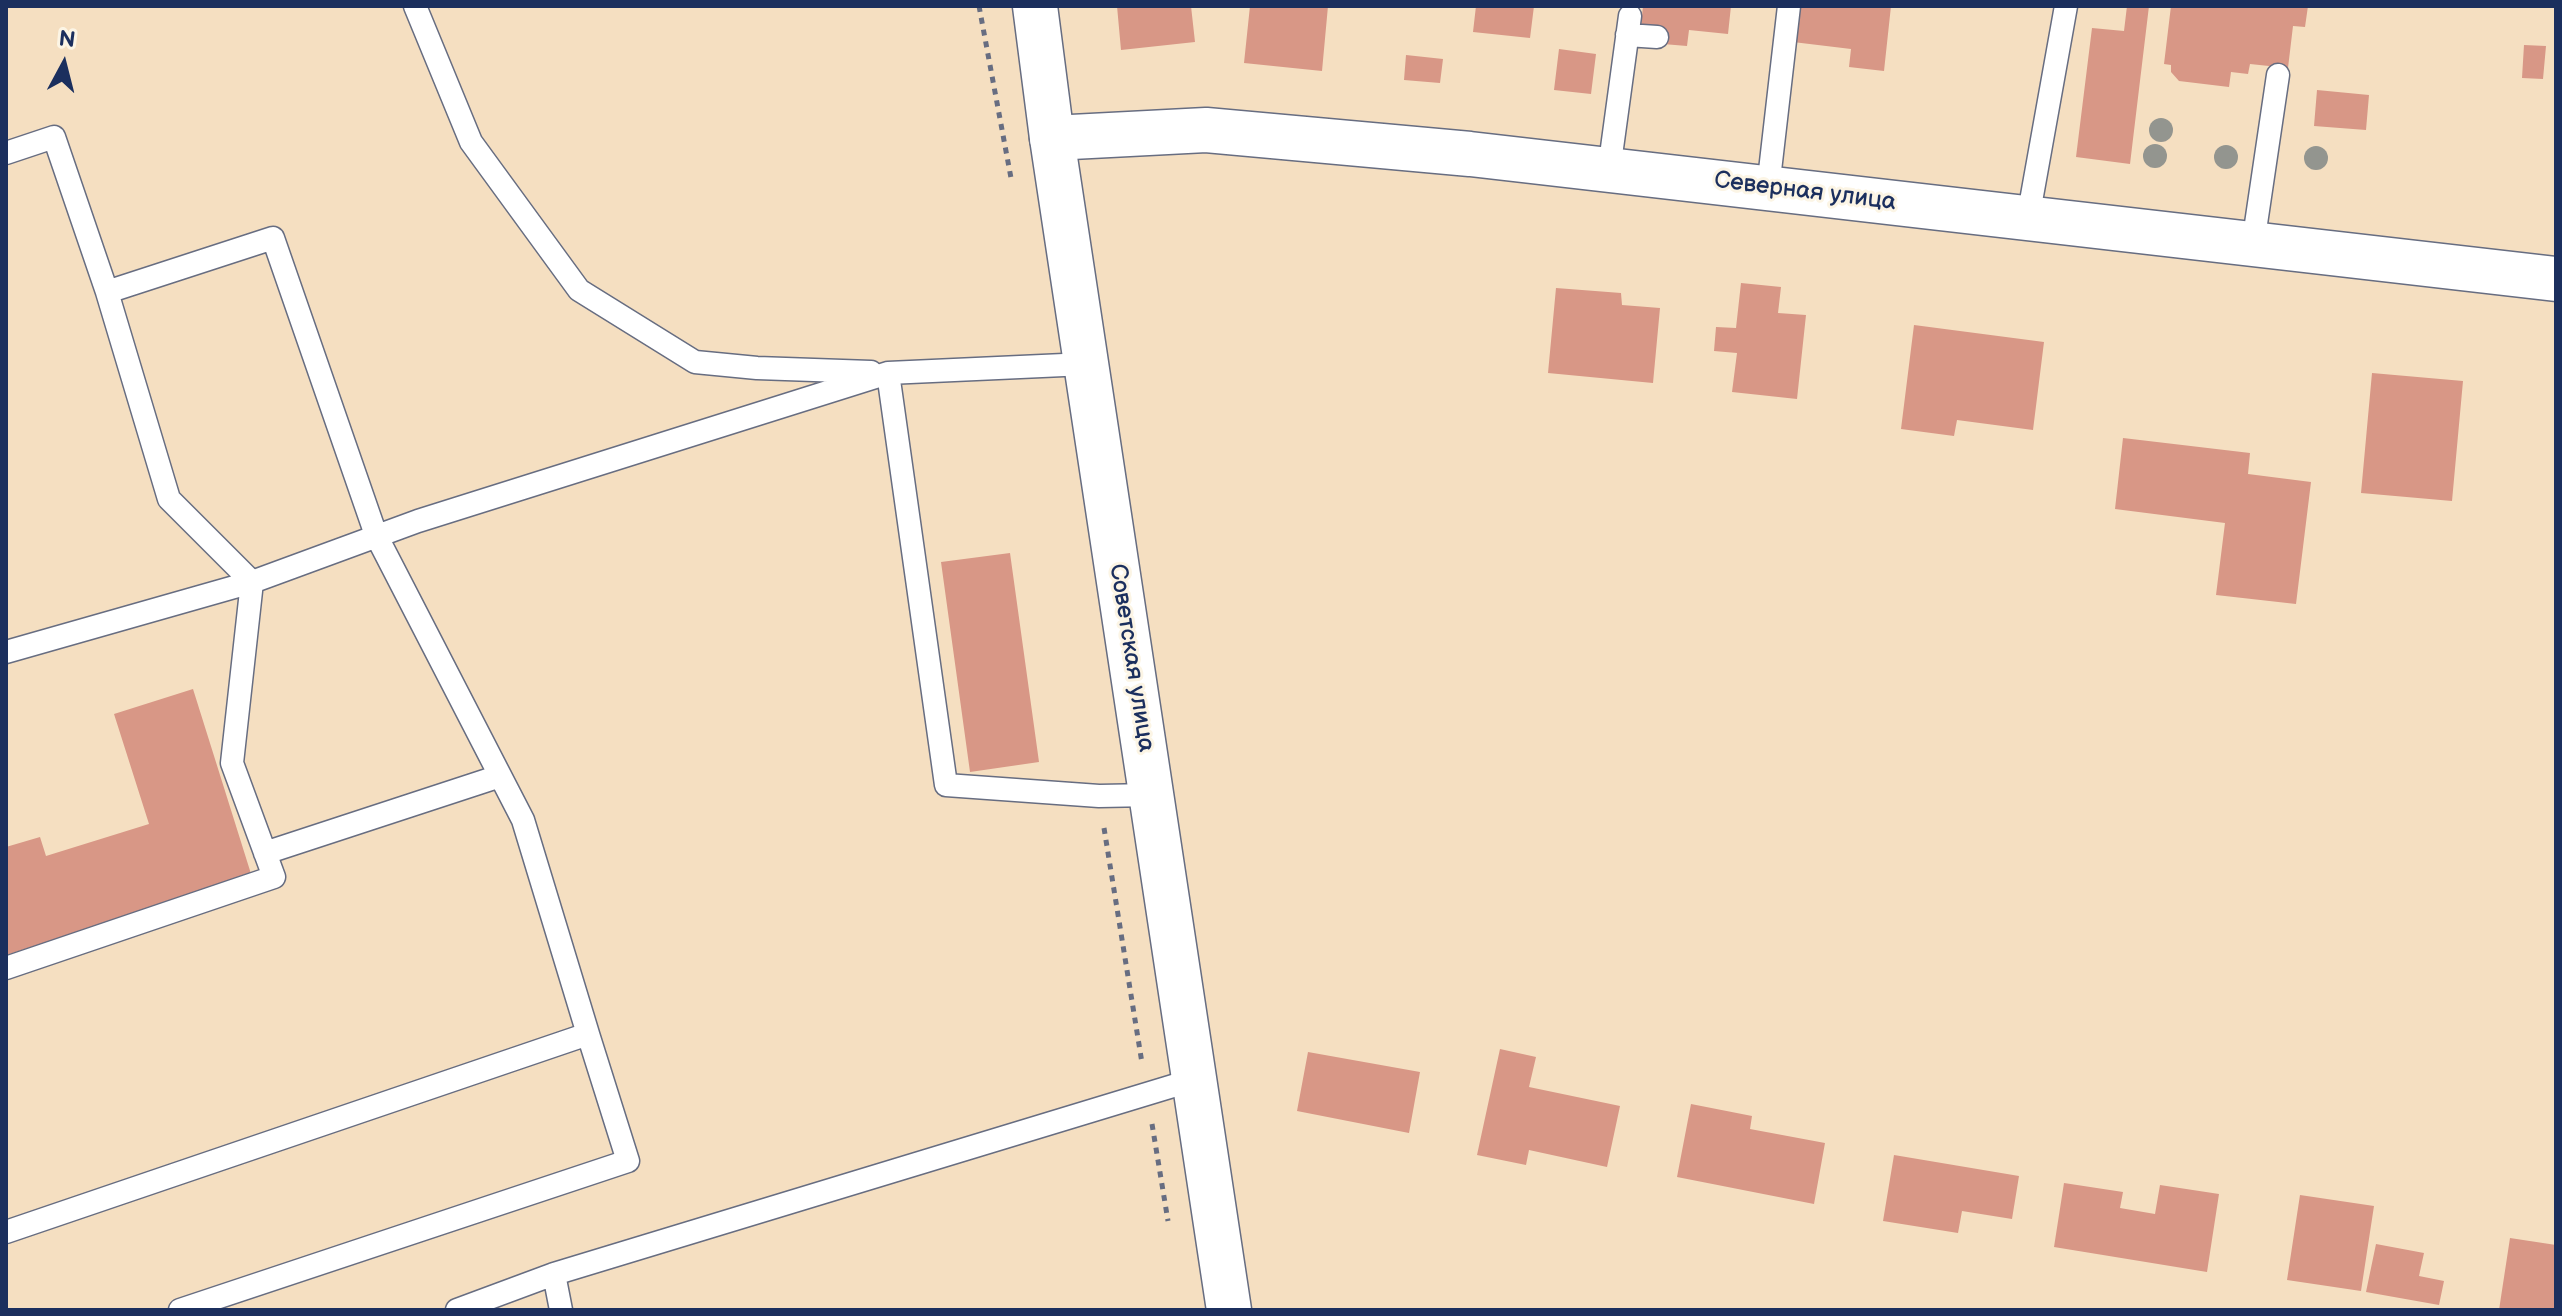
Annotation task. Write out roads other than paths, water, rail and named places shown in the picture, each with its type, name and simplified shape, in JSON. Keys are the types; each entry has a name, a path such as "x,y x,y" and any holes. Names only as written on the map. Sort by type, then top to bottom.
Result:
{"street":[{"name":"Советская улица","path":"1035,6 1052,138 1229,1310"},
{"name":"Северная улица","path":"1052,138 1206,130 1470,154 2556,279"}],"lane":[{"path":"415,6 471,142 579,290 695,362 757,368 888,373 1086,364"},
{"path":"1768,188 1789,6"},
{"path":"2028,218 2066,6"},
{"path":"1609,170 1628,25 1657,37"},
{"path":"2253,244 2278,75"},
{"path":"6,153 54,137 107,292 169,499 252,582"},
{"path":"107,292 273,238 376,535 523,820 628,1161 180,1310"},
{"path":"6,652 252,582 376,535 888,373"},
{"path":"888,373 946,785 1099,796 1152,795"},
{"path":"6,968 274,877 232,763 252,582"},
{"path":"265,853 500,776"},
{"path":"6,1232 588,1034"},
{"path":"457,1310 554,1274 1196,1079"},
{"path":"554,1274 561,1310"}]}
